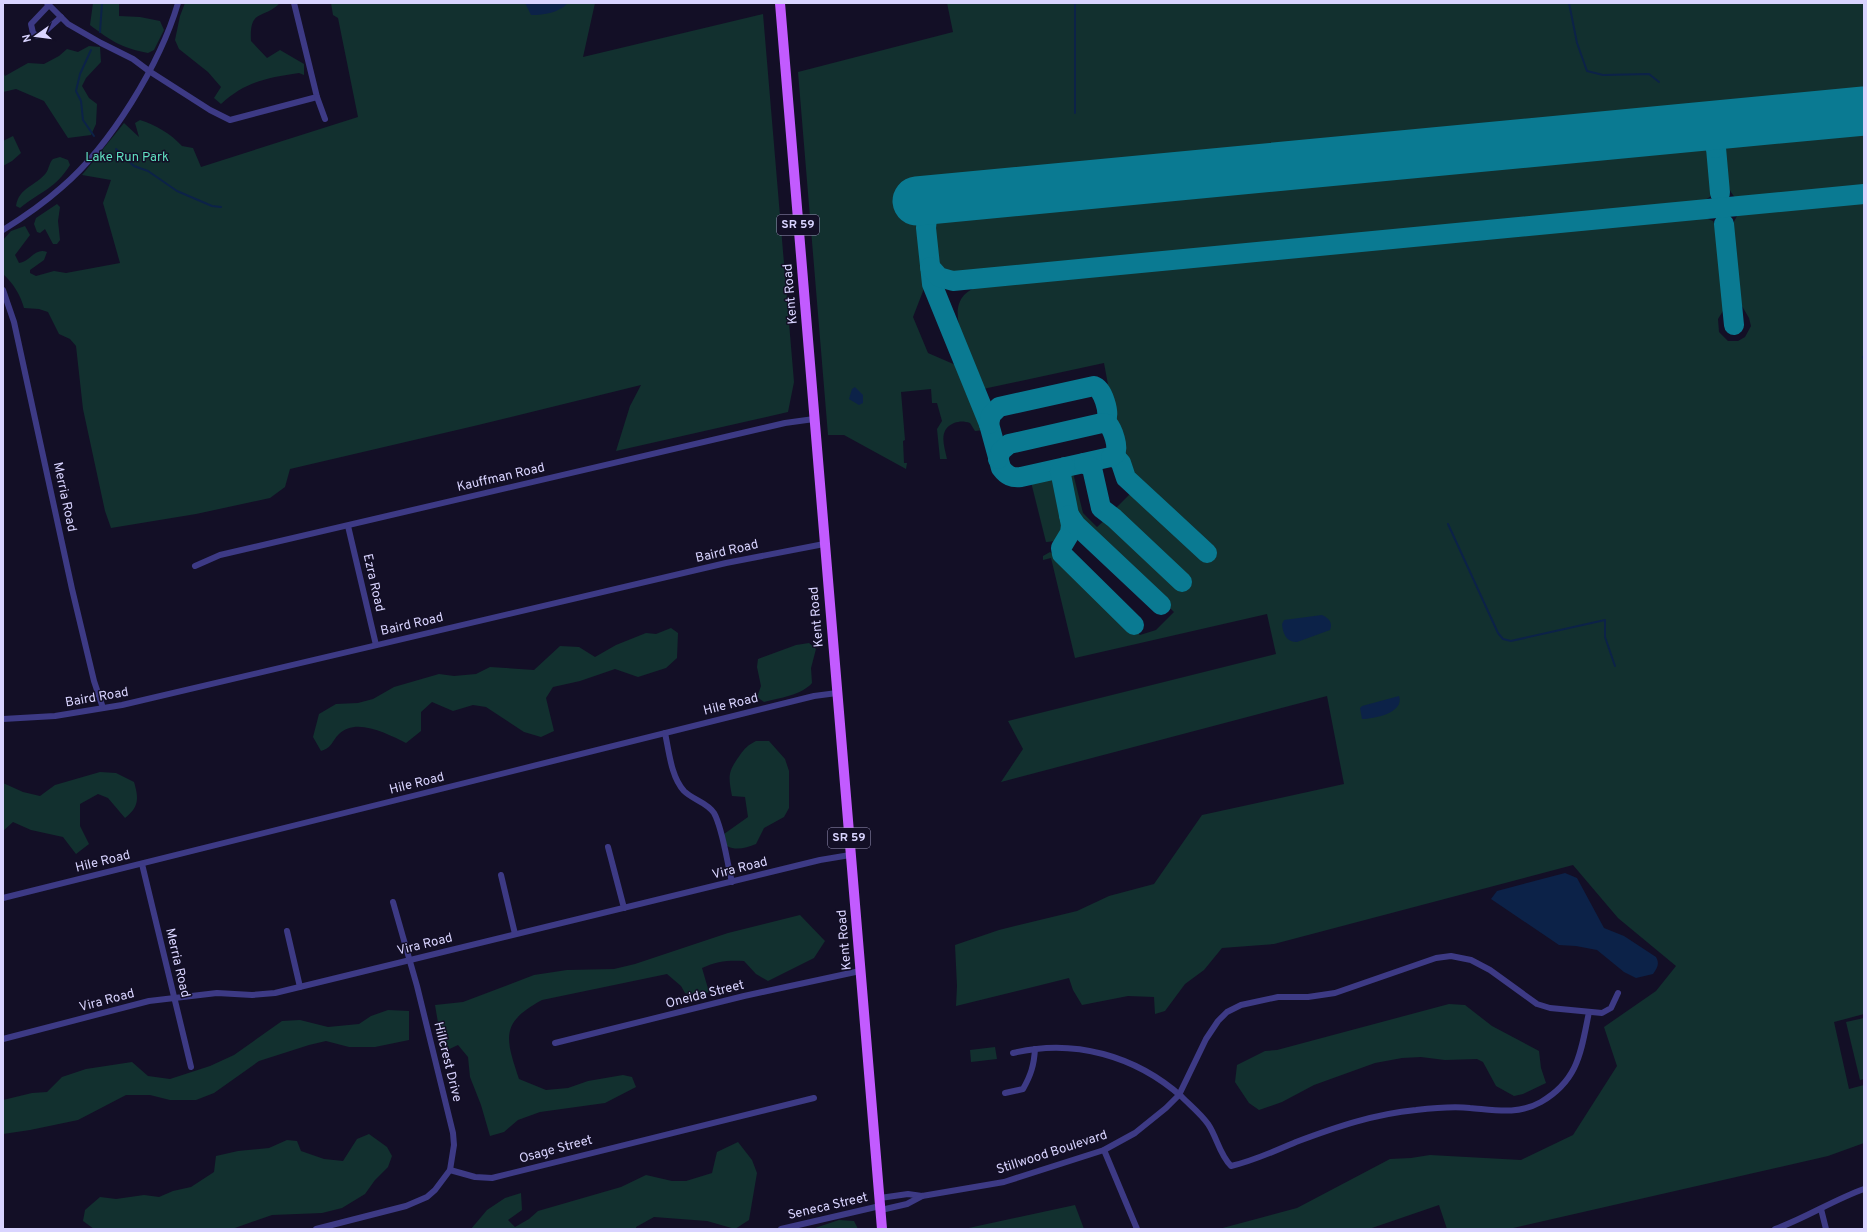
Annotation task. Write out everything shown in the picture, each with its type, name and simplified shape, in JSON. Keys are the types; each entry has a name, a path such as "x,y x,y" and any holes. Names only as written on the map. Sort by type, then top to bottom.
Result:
{"main road":[{"name":"Kent Road","path":"780,3 882,1229"}],"street":[{"path":"3,230 27,215 77,173 112,130 149,71 168,33 178,3"},
{"path":"294,3 317,97 325,119"},
{"path":"61,17 41,35 37,36 33,33 31,24 48,4 61,17 83,33 133,59 210,110 230,120 317,97"},
{"name":"Merria Road","path":"3,290 14,322 32,397 72,588 94,681 102,708"},
{"name":"Kauffman Road","path":"195,566 220,555 778,425 814,419"},
{"name":"Ezra Road","path":"348,526 376,645"},
{"name":"Baird Road","path":"3,720 55,716 122,705 726,563 824,544"},
{"name":"Hile Road","path":"3,898 814,696 837,693"},
{"path":"665,733 676,777 680,785 690,795 710,807 717,819 732,882"},
{"path":"608,847 624,908"},
{"name":"Vira Road","path":"3,1039 149,1001 217,993 263,994 300,987 820,860 850,855"},
{"name":"Merria Road","path":"142,864 173,998 191,1067"},
{"path":"501,875 515,934"},
{"name":"Hillcrest Drive","path":"393,902 454,1134 453,1159 450,1170"},
{"path":"286,931 300,987"},
{"name":"Stillwood Boulevard","path":"880,1204 908,1194 922,1196 1004,1182 1104,1150 1135,1132 1166,1108 1179,1095 1206,1039 1218,1021 1227,1012 1241,1004 1278,997 1308,997 1335,992 1436,958 1451,956 1471,960 1490,970 1537,1004 1550,1008 1602,1013 1611,1008 1618,993"},
{"name":"Oneida Street","path":"555,1043 744,996 860,971"},
{"path":"1013,1053 1046,1047 1089,1050 1134,1064 1161,1079 1208,1124 1224,1159 1231,1166 1357,1120 1381,1114 1417,1109 1468,1108 1505,1111 1523,1110 1555,1093 1569,1077 1580,1057 1589,1012"},
{"path":"1004,1093 1023,1089 1034,1065 1035,1049"},
{"name":"Osage Street","path":"450,1170 474,1177 492,1178 814,1098"},
{"path":"1104,1150 1136,1229"},
{"path":"320,1229 417,1203 432,1193 450,1170"},
{"path":"1775,1229 1821,1209 1844,1197 1864,1190"},
{"name":"Stillwood Boulevard","path":"880,1204 907,1204 922,1196"},
{"name":"Seneca Street","path":"781,1229 880,1204"},
{"path":"1821,1209 1826,1229"}],"green space":[{"path":"93,3 119,3 119,16 140,17 160,21 164,30 154,50 148,53 124,46 111,40 90,25"},
{"path":"185,3 280,3 255,19 252,24 251,41 267,58 280,50 304,64 304,75 299,73 267,79 248,85 230,96 221,104 214,98 221,87 208,72 179,49 175,40 180,16"},
{"name":"Lake Run Park","path":"331,3 595,3 583,57 763,14 794,382 788,412 616,451 630,406 641,385 290,469 285,487 270,498 196,514 111,528 105,511 83,409 76,346 70,339 59,334 48,312 39,309 24,308 16,289 3,274 3,240 11,231 25,226 30,235 15,255 19,263 23,262 39,251 47,252 44,260 30,270 30,273 36,276 54,271 66,273 120,263 103,203 111,180 82,175 124,123 139,137 135,123 140,120 163,130 182,146 193,148 201,167 358,117 338,18 333,15"},
{"path":"947,3 1864,3 1864,100 916,191 925,286 913,317 928,353 958,366 984,430 975,431 970,423 964,422 956,422 949,426 943,438 947,459 940,459 937,429 942,421 937,403 932,403 931,389 901,392 905,440 903,441 904,463 907,463 906,469 844,435 828,435 798,72 953,32"},
{"path":"89,46 100,47 101,62 86,78 82,86 89,98 97,104 96,124 91,135 68,138 44,101 16,89 3,92 3,72 5,76 28,63 44,64 59,56 67,49 78,52"},
{"path":"1864,122 1864,188 1745,199 1735,197 1732,193 1726,180 1722,156 1724,144 1733,136 1739,133"},
{"path":"13,136 21,153 12,161 3,166 3,141"},
{"path":"1696,138 1701,140 1709,148 1713,188 1711,196 1701,203 955,274 943,271 939,268 936,262 933,239 934,223 936,217 941,212 948,209"},
{"path":"60,157 68,160 70,165 59,179 53,185 20,208 16,206 24,191 46,173 53,159"},
{"path":"1864,201 1864,1014 1834,1022 1849,1089 1864,1085 1864,1143 1828,1156 1509,1229 1447,1229 1439,1205 1369,1229 1219,1229 1297,1208 1390,1159 1430,1155 1521,1160 1573,1135 1617,1066 1604,1027 1656,991 1676,966 1618,918 1573,865 1274,944 1222,948 1204,970 1185,984 1165,1011 1155,1014 1154,997 1128,996 1082,1005 1073,990 1069,978 956,1006 957,986 955,945 999,930 1077,911 1109,896 1154,884 1202,815 1344,784 1327,696 1001,782 1023,749 1008,721 1276,654 1267,614 1075,658 1051,558 1043,560 1043,556 1050,552 1140,635 1156,630 1174,612 1078,520 1074,510 1068,474 1073,473 1083,513 1097,527 1108,517 1181,585 1185,580 1113,511 1134,490 1207,557 1212,552 1133,477 1111,401 1104,363 983,389 961,334 958,312 964,295 973,289 987,285 1703,217 1713,221 1718,232 1726,306 1718,319 1719,332 1728,341 1738,341 1745,337 1751,326 1749,318 1739,301 1731,227 1737,216 1745,212"},
{"path":"57,204 60,207 58,221 60,240 57,244 53,244 45,229 40,233 37,232 34,224 36,218"},
{"path":"1052,477 1055,481 1065,530 1058,539 1046,542 1031,482"},
{"path":"671,628 678,633 677,658 666,668 638,677 615,669 580,681 553,687 546,698 554,731 541,737 524,732 486,707 473,705 453,711 432,702 421,712 421,731 406,743 390,735 372,729 354,727 346,729 339,734 330,746 321,751 313,737 319,714 336,704 358,703 373,699 394,687 439,674 454,676 476,674 490,667 534,670 560,646 579,647 595,657 616,645 646,633 656,634"},
{"path":"809,643 816,649 811,668 812,683 808,687 796,693 764,702 757,697 761,686 757,667 758,659 796,645"},
{"path":"756,741 769,741 785,759 789,771 789,808 784,817 764,828 756,844 745,848 730,848 727,846 724,834 748,817 745,797 732,796 730,774 733,766 745,749"},
{"path":"100,772 116,773 134,782 137,793 137,802 130,814 125,818 108,798 98,794 80,804 80,826 89,844 76,854 63,837 31,830 13,822 3,831 3,783 23,792 40,796 55,785"},
{"path":"800,915 825,941 814,958 768,981 756,974 744,961 723,962 702,968 709,992 697,997 685,993 681,986 667,974 542,1000 518,1016 512,1025 509,1042 519,1079 546,1090 568,1088 588,1081 623,1075 632,1077 636,1087 605,1103 540,1112 518,1120 504,1132 490,1136 481,1105 470,1077 468,1057 458,1045 443,1052 435,1005 463,1002 534,975 567,970 614,969 635,964 728,933"},
{"path":"1449,1004 1465,1005 1492,1026 1539,1051 1541,1068 1546,1083 1523,1094 1514,1096 1496,1086 1483,1062 1477,1059 1445,1060 1421,1057 1402,1058 1375,1063 1314,1085 1282,1102 1259,1110 1249,1103 1235,1082 1237,1065 1265,1051 1277,1050"},
{"path":"388,1010 409,1011 409,1040 375,1047 349,1047 326,1041 259,1061 214,1093 196,1100 170,1100 150,1095 126,1095 78,1120 3,1134 3,1100 32,1093 47,1092 62,1077 86,1069 132,1062 148,1076 170,1079 210,1066 234,1055 282,1021 300,1020 328,1027 359,1024 371,1016"},
{"path":"1864,1018 1864,1079 1860,1080 1846,1022"},
{"path":"995,1047 997,1059 971,1062 970,1050"},
{"path":"369,1134 387,1147 392,1156 388,1167 375,1180 365,1194 342,1208 322,1213 272,1215 232,1229 94,1229 83,1221 85,1210 100,1197 116,1199 144,1195 159,1197 173,1191 191,1187 214,1172 216,1156 238,1151 269,1148 287,1140 297,1141 301,1151 324,1159 343,1161 357,1139"},
{"path":"738,1142 752,1160 757,1173 749,1220 735,1229 707,1221 654,1217 636,1227 636,1229 471,1229 487,1210 505,1198 521,1193 522,1210 508,1220 515,1227 529,1219 538,1211 621,1187 646,1175 672,1181 686,1181 712,1173 717,1152"},
{"path":"1075,1205 1084,1229 964,1229"},
{"path":"839,1220 854,1221 858,1229 812,1229"}],"water":[{"path":"525,3 568,3 551,13 531,15"},
{"path":"855,387 863,395 863,403 859,405 849,399 852,389"},
{"path":"1322,615 1330,621 1330,630 1297,642 1290,641 1286,637 1282,624 1284,620"},
{"path":"1399,696 1400,702 1393,711 1373,718 1362,719 1360,708 1362,706"},
{"path":"1565,873 1577,878 1604,928 1624,936 1656,957 1658,964 1653,974 1636,978 1624,972 1597,950 1576,946 1559,945 1491,899 1497,891"}],"waterway":[{"path":"100,32 102,3"},
{"path":"1075,3 1075,113"},
{"path":"1569,3 1577,43 1587,71 1603,75 1649,74 1659,82"},
{"path":"91,50 80,74 76,91 81,101 83,120 94,136"},
{"path":"116,149 134,166 148,171 177,191 212,206 221,207"},
{"path":"1448,524 1498,633 1503,639 1511,641 1605,620 1605,637 1615,666"}],"taxiway":[{"path":"1716,148 1717,142 1722,133 1730,127 1746,122"},
{"path":"1689,128 1706,134 1716,148 1720,193"},
{"path":"930,267 939,277 953,281 1864,194"},
{"path":"956,197 934,207 927,218 926,228 932,284 989,424 1001,468 1010,476 1021,477 1115,456 1121,463 1126,478 1207,553"},
{"path":"1724,224 1734,325"},
{"path":"989,424 991,415 999,407 1094,386 1100,391 1105,401 1107,417 1106,421 1102,423"},
{"path":"998,459 1001,451 1009,444 1102,423 1108,424 1115,439 1116,451 1111,457"},
{"path":"1084,463 1092,468 1101,508 1114,518 1182,582"},
{"path":"1065,467 1060,472 1071,525 1070,533 1061,548 1062,554 1134,625"},
{"path":"1069,515 1076,525 1161,605"}],"runway":[{"path":"917,201 1864,111"}]}
